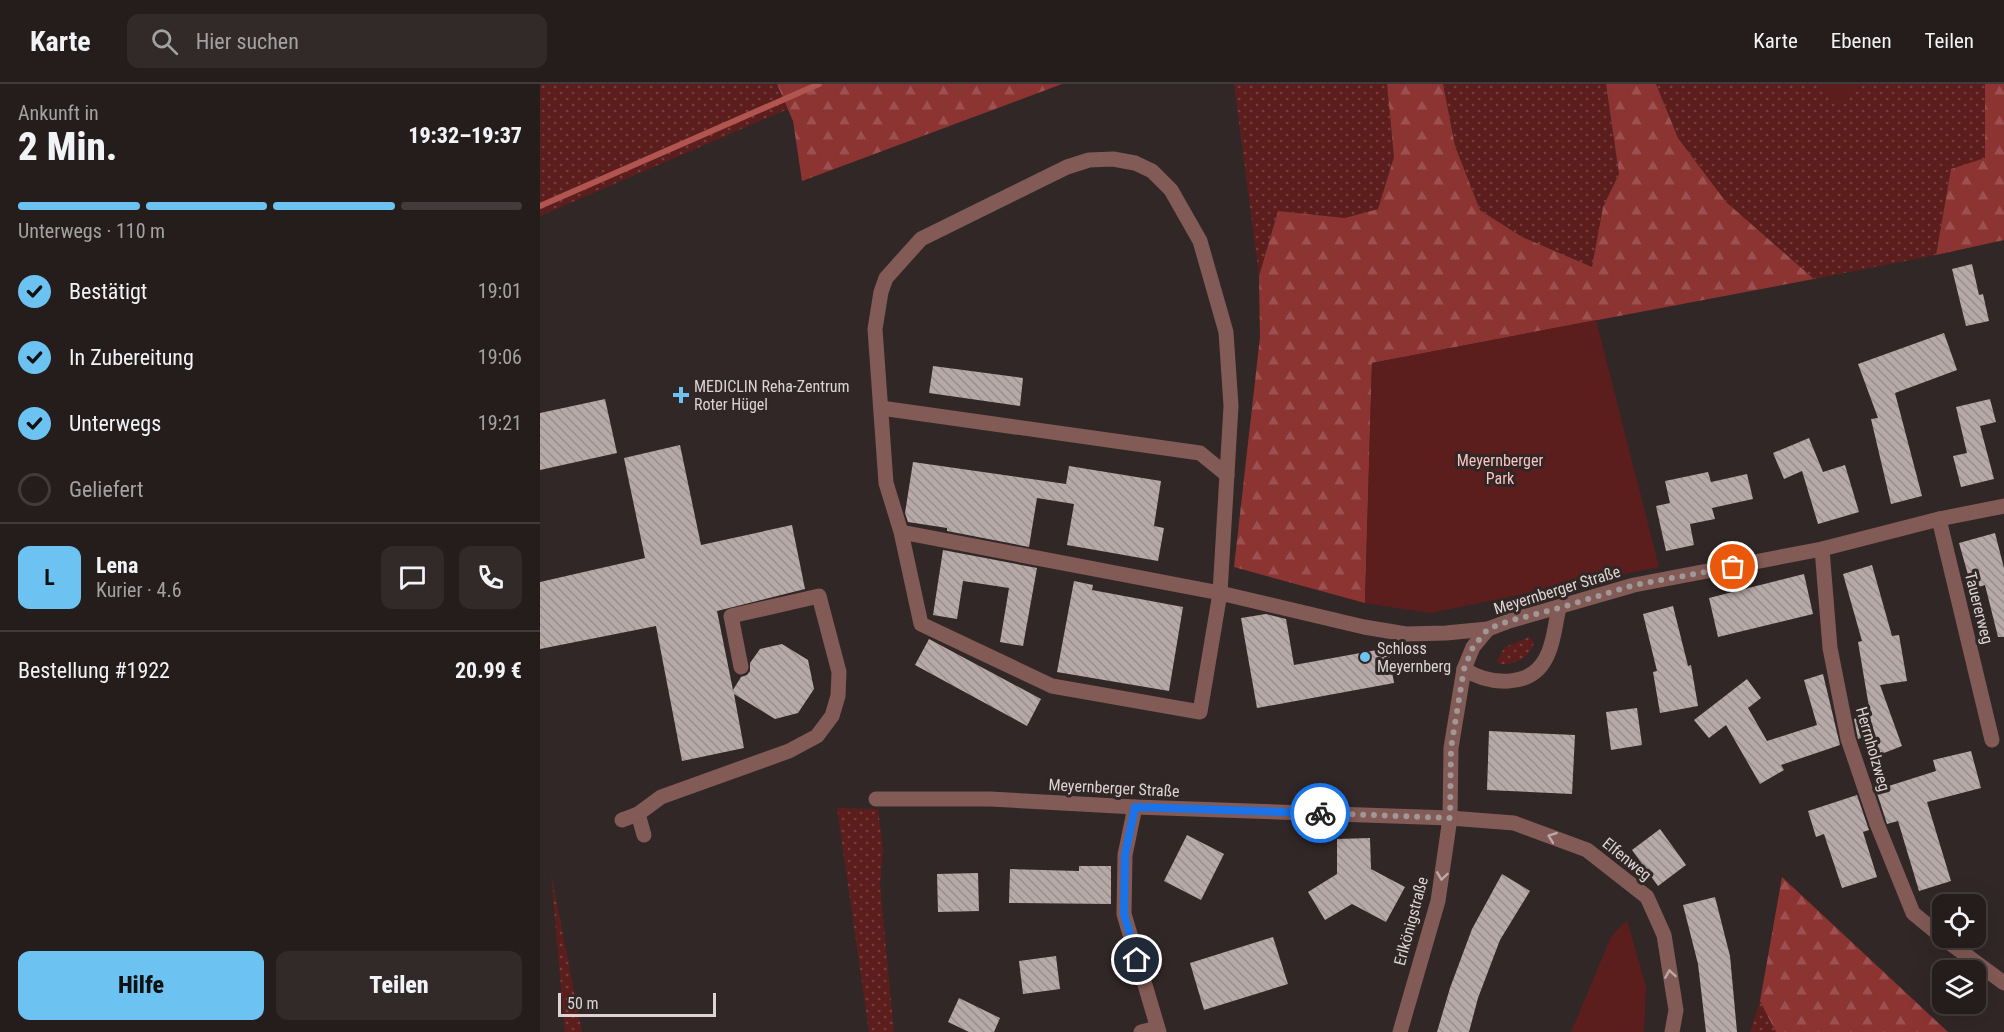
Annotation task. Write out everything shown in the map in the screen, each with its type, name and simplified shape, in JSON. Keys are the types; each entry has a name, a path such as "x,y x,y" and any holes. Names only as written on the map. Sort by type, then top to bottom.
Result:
{"street":[{"path":"1113,159 1135,163 1152,171 1171,190 1200,241 1226,332 1231,406 1227,475 1220,593 1200,712 1052,686 921,624 901,532 886,483 875,329 881,292 886,278 921,239 1067,166 1089,160 1113,159"},
{"path":"881,408 1200,453 1227,475"},
{"name":"Meyernberger Straße","path":"876,799 990,799 1135,807 1450,818 1451,748 1464,669 1473,647 1488,629 1634,585 1822,549 1939,519 2004,506"},
{"name":"Tauererweg","path":"1939,519 1992,740"},
{"path":"901,532 1220,593 1364,627 1406,634 1488,629"},
{"name":"Herrnholzweg","path":"1822,549 1830,648 1848,739 1877,824 1913,913 1932,928"},
{"path":"622,820 638,814 661,797 789,751 817,736 832,716 838,696 839,672 819,596 731,616 741,667"},
{"path":"1464,669 1478,678 1512,682 1533,673 1539,669 1547,656 1559,608"},
{"path":"1135,807 1125,855 1124,914 1158,1030 1141,1032"},
{"path":"638,814 644,835"},
{"name":"Erlkönigstraße","path":"1400,1032 1438,901 1450,818"},
{"name":"Elfenweg","path":"1450,818 1514,823 1587,850 1647,897 1664,934 1676,1010 1672,1032"},
{"name":"Herrnholzweg","path":"1958,948 2004,983"}],"green space":[{"path":"540,84 777,84 788,109 540,216"},
{"path":"777,84 1062,84 802,181 793,121"},
{"path":"1234,84 1387,84 1394,157 1378,209 1345,218 1278,211 1259,276"},
{"path":"1387,84 1443,84 1455,146 1480,210 1522,237 1592,267 1603,207 1619,174 1606,84 1656,84 1678,138 1726,202 1814,279 1372,363 1365,603 1234,567 1260,337 1259,276 1278,211 1345,218 1378,209 1394,157"},
{"path":"1443,84 1606,84 1619,174 1603,207 1592,268 1522,237 1480,210 1455,146"},
{"path":"1656,84 1985,84 1985,159 1951,169 1936,255 1814,279 1726,202 1678,138"},
{"path":"1817,84 1865,84 1838,108"},
{"path":"1985,84 2004,84 2004,240 1936,255 1951,169 1985,158"},
{"name":"Meyernberger Park","path":"1596,320 1659,567 1430,613 1365,603 1372,363"},
{"path":"1529,637 1534,642 1532,648 1521,659 1500,664 1497,661 1505,647"},
{"path":"837,808 878,809 883,850 880,885 894,1032 869,1032"},
{"path":"551,874 582,1032 565,1032"},
{"path":"1782,877 1948,1032 1776,1032 1760,1001"},
{"path":"1627,920 1646,987 1644,1032 1571,1032 1611,937"},
{"path":"1760,1001 1776,1032 1750,1032"}],"building":[{"path":"1972,264 1979,295 1983,294 1989,321 1966,326 1952,269"},
{"path":"1944,333 1957,370 1895,393 1922,496 1891,504 1871,419 1878,418 1858,364"},
{"path":"933,366 1023,378 1020,406 929,393"},
{"path":"605,399 617,453 540,470 540,413"},
{"path":"1990,399 1996,422 1980,426 1994,479 1961,487 1953,456 1967,453 1956,407"},
{"path":"1809,438 1823,472 1845,465 1859,512 1818,524 1802,471 1784,479 1773,453"},
{"path":"680,445 701,545 792,525 805,589 717,611 733,690 741,677 750,671 750,663 760,649 782,644 808,660 814,689 798,713 775,719 734,694 744,748 682,761 656,626 540,649 540,582 645,558 624,458"},
{"path":"913,462 1066,484 1069,466 1161,481 1154,526 1164,528 1158,561 1067,545 1074,504 1037,498 1029,547 947,531 947,528 908,522 905,513"},
{"path":"1708,472 1711,482 1747,474 1753,499 1712,508 1715,519 1690,524 1694,545 1666,551 1656,506 1670,503 1665,481"},
{"path":"1995,533 2004,568 2004,637 1998,637 1985,585 1972,589 1959,543"},
{"path":"943,550 1037,568 1023,646 1000,642 1009,588 963,581 957,619 933,615"},
{"path":"1872,565 1892,636 1899,635 1907,681 1880,685 1902,746 1871,758 1863,737 1858,739 1854,719 1870,713 1858,642 1862,641 1843,574"},
{"path":"1804,574 1813,614 1718,637 1709,598"},
{"path":"1074,581 1093,585 1092,590 1183,607 1169,691 1057,672"},
{"path":"1673,606 1688,666 1691,665 1698,706 1660,713 1653,672 1657,671 1643,614"},
{"name":"Schloss Meyernberg","path":"1266,614 1286,619 1294,665 1388,648 1394,683 1257,708 1241,618"},
{"path":"929,639 1041,699 1027,726 915,665"},
{"path":"1823,674 1840,745 1781,765 1784,770 1760,784 1726,725 1709,738 1694,720 1747,679 1761,698 1748,708 1767,741 1817,725 1804,680"},
{"path":"1637,708 1642,745 1611,750 1606,712"},
{"path":"1489,731 1575,735 1572,794 1487,790"},
{"path":"1971,751 1981,788 1927,802 1951,881 1919,891 1898,821 1887,824 1876,790 1936,771 1933,760"},
{"path":"1857,795 1869,830 1863,832 1877,877 1842,888 1824,834 1816,837 1808,811"},
{"path":"1660,829 1686,865 1658,886 1632,850"},
{"path":"1187,835 1224,854 1201,900 1164,881"},
{"path":"1370,838 1371,869 1405,887 1386,922 1352,904 1325,920 1308,892 1337,874 1337,839"},
{"path":"1079,866 1111,866 1111,904 1009,903 1010,869 1079,871"},
{"path":"978,873 979,911 938,912 937,874"},
{"path":"1502,874 1530,891 1500,940 1478,998 1469,1032 1437,1032 1450,988 1472,929"},
{"path":"1715,897 1730,956 1737,1032 1706,1032 1698,964 1683,905"},
{"path":"1273,937 1288,984 1204,1010 1190,963"},
{"path":"1056,956 1060,989 1023,994 1019,961"},
{"path":"959,998 1000,1018 994,1032 969,1032 948,1022"}],"waterway":[{"path":"540,206 819,84"}],"way so far":[{"path":"1320,813 1450,818 1451,748 1464,669 1473,647 1488,629 1634,585 1733,567"}],"place":[{"name":"MEDICLIN Reha-Zentrum Roter Hügel","path":"681,395"},
{"name":"Schloss Meyernberg","path":"1365,657"}],"route":[{"path":"1137,960 1124,914 1125,855 1135,807 1320,813"}]}
